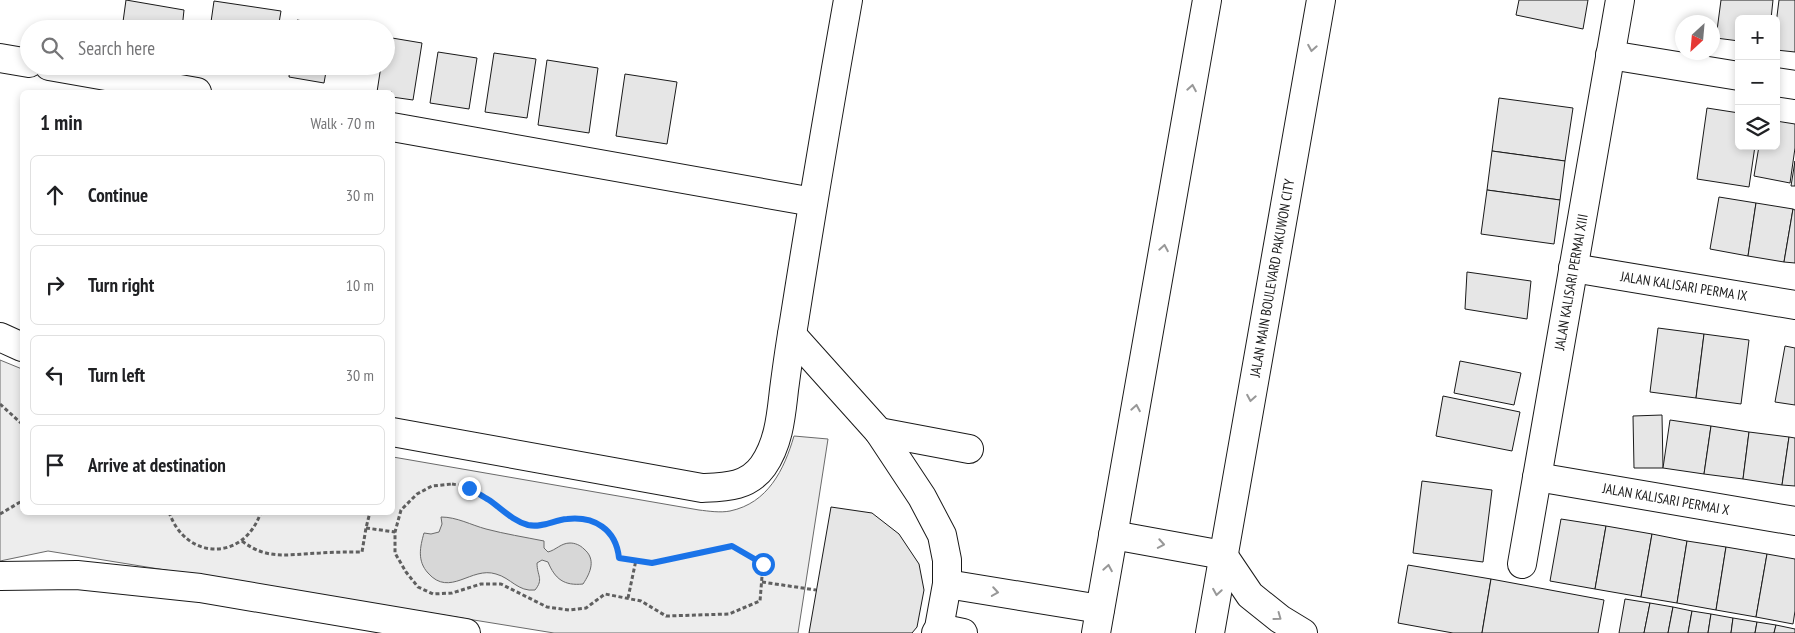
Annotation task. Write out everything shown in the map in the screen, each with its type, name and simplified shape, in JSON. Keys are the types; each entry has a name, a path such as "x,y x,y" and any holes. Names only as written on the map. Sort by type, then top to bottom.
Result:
{"street":[{"path":"395,433 702,488 729,487 747,481 763,467 773,448 780,428 792,335 813,202 848,0"},
{"path":"947,584 1098,621 1207,0"},
{"name":"JALAN MAIN BOULEVARD PAKUWON CITY","path":"1210,633 1321,0"},
{"name":"JALAN KALISARI PERMAI XIII","path":"1522,564 1620,0"},
{"path":"1610,55 1735,75"},
{"path":"0,58 20,61"},
{"path":"100,75 186,90"},
{"path":"1780,83 1795,86"},
{"path":"395,128 813,202"},
{"name":"JALAN KALISARI PERMA IX","path":"1574,268 1795,305"},
{"path":"792,335 879,432 922,497 942,535 947,560 946,631"},
{"path":"0,337 20,346"},
{"path":"879,432 969,449"},
{"name":"JALAN KALISARI PERMAI X","path":"1537,477 1795,521"},
{"path":"1114,535 1223,555 1250,595 1280,619 1303,633"},
{"path":"0,576 77,575 200,588 466,633"}],"path":[{"path":"0,404 20,422"},
{"path":"452,484 469,488 490,500 508,515 529,525 542,525 566,519 591,521 606,529 617,544 619,558 652,563 732,546 763,564 760,602 729,614 666,616 642,601 604,594 586,608 570,610 547,607 501,584 481,584 452,593 433,594 418,586 406,572 395,553 395,532 401,510 417,494 432,486 452,484"},
{"path":"0,514 20,502"},
{"path":"170,515 181,535 193,544 219,549 242,541 251,532 259,515"},
{"path":"242,541 253,550 286,556 320,552 362,552 369,515"},
{"path":"366,528 395,532"},
{"path":"628,598 636,560"},
{"path":"762,582 816,590"}],"shaded area":[{"path":"0,360 20,368 20,515 395,515 395,457 699,510 726,512 755,501 764,493 779,473 794,436 828,439 798,633 554,633 48,551 0,561"},
{"path":"441,517 447,517 493,531 544,541 544,548 548,552 564,544 579,545 590,557 590,570 583,584 570,584 557,577 548,562 542,560 537,563 540,580 535,590 524,589 501,576 487,573 444,583 436,580 428,573 421,559 424,533 439,532 442,524"}],"building":[{"path":"126,0 184,10 183,20 123,20"},
{"path":"1519,0 1588,0 1583,29 1516,15"},
{"path":"1721,0 1773,0 1771,15 1735,15 1735,40 1720,39 1719,15"},
{"path":"1779,0 1795,0 1795,52 1780,50 1780,15 1777,15"},
{"path":"214,1 281,11 280,20 211,20"},
{"path":"395,38 422,43 413,100 395,97 395,90 377,90 380,75 395,75"},
{"path":"438,52 477,58 469,109 430,103"},
{"path":"494,53 536,59 527,118 485,112"},
{"path":"547,60 598,68 589,133 538,125"},
{"path":"625,74 677,82 667,144 616,136"},
{"path":"289,75 325,75 324,83 289,77"},
{"path":"1499,98 1573,108 1565,161 1492,151"},
{"path":"1707,108 1735,112 1735,150 1754,150 1749,187 1697,179"},
{"path":"1780,122 1795,124 1795,148 1790,183 1754,176 1758,150 1780,150"},
{"path":"1492,151 1565,161 1560,200 1487,190"},
{"path":"1795,161 1795,186 1791,186"},
{"path":"1487,190 1560,200 1554,244 1481,234"},
{"path":"1719,197 1756,203 1748,256 1710,249"},
{"path":"1756,203 1793,209 1784,262 1748,256"},
{"path":"1793,209 1795,210 1795,263 1784,262"},
{"path":"1467,272 1531,281 1527,319 1465,309"},
{"path":"1658,328 1704,334 1696,398 1650,392"},
{"path":"1704,334 1749,340 1741,404 1696,398"},
{"path":"1785,346 1795,348 1795,405 1775,402"},
{"path":"1460,361 1521,373 1514,405 1454,393"},
{"path":"1443,396 1520,412 1512,451 1436,436"},
{"path":"1662,415 1663,468 1634,468 1633,416"},
{"path":"1670,420 1711,426 1704,474 1663,468"},
{"path":"1711,426 1749,432 1743,479 1704,474"},
{"path":"1749,432 1789,437 1782,485 1743,479"},
{"path":"1789,437 1795,438 1795,486 1782,485"},
{"path":"1422,481 1492,490 1483,562 1413,553"},
{"path":"831,507 872,513 899,534 919,564 924,590 917,627 912,633 809,633"},
{"path":"1561,519 1606,526 1595,589 1550,581"},
{"path":"1606,526 1652,534 1641,597 1595,589"},
{"path":"1652,534 1687,541 1677,603 1641,597"},
{"path":"1687,541 1726,547 1716,610 1677,603"},
{"path":"1726,547 1767,554 1756,617 1716,610"},
{"path":"1767,554 1795,559 1795,611 1793,624 1756,617"},
{"path":"1408,565 1491,579 1482,633 1453,633 1398,623"},
{"path":"1491,579 1604,600 1598,633 1482,633"},
{"path":"1625,599 1650,603 1644,633 1619,633"},
{"path":"1650,603 1673,607 1668,633 1644,633"},
{"path":"1673,607 1692,611 1688,633 1668,633"},
{"path":"1692,611 1711,614 1708,633 1688,633"},
{"path":"1711,614 1733,618 1731,633 1708,633"},
{"path":"1733,618 1757,622 1755,633 1731,633"},
{"path":"1757,622 1776,625 1774,633 1755,633"},
{"path":"1776,625 1795,629 1795,633 1774,633"}],"route":[{"path":"469,488 490,500 508,515 529,525 542,525 566,519 591,521 606,529 617,544 619,558 652,563 732,546 763,564"}]}
